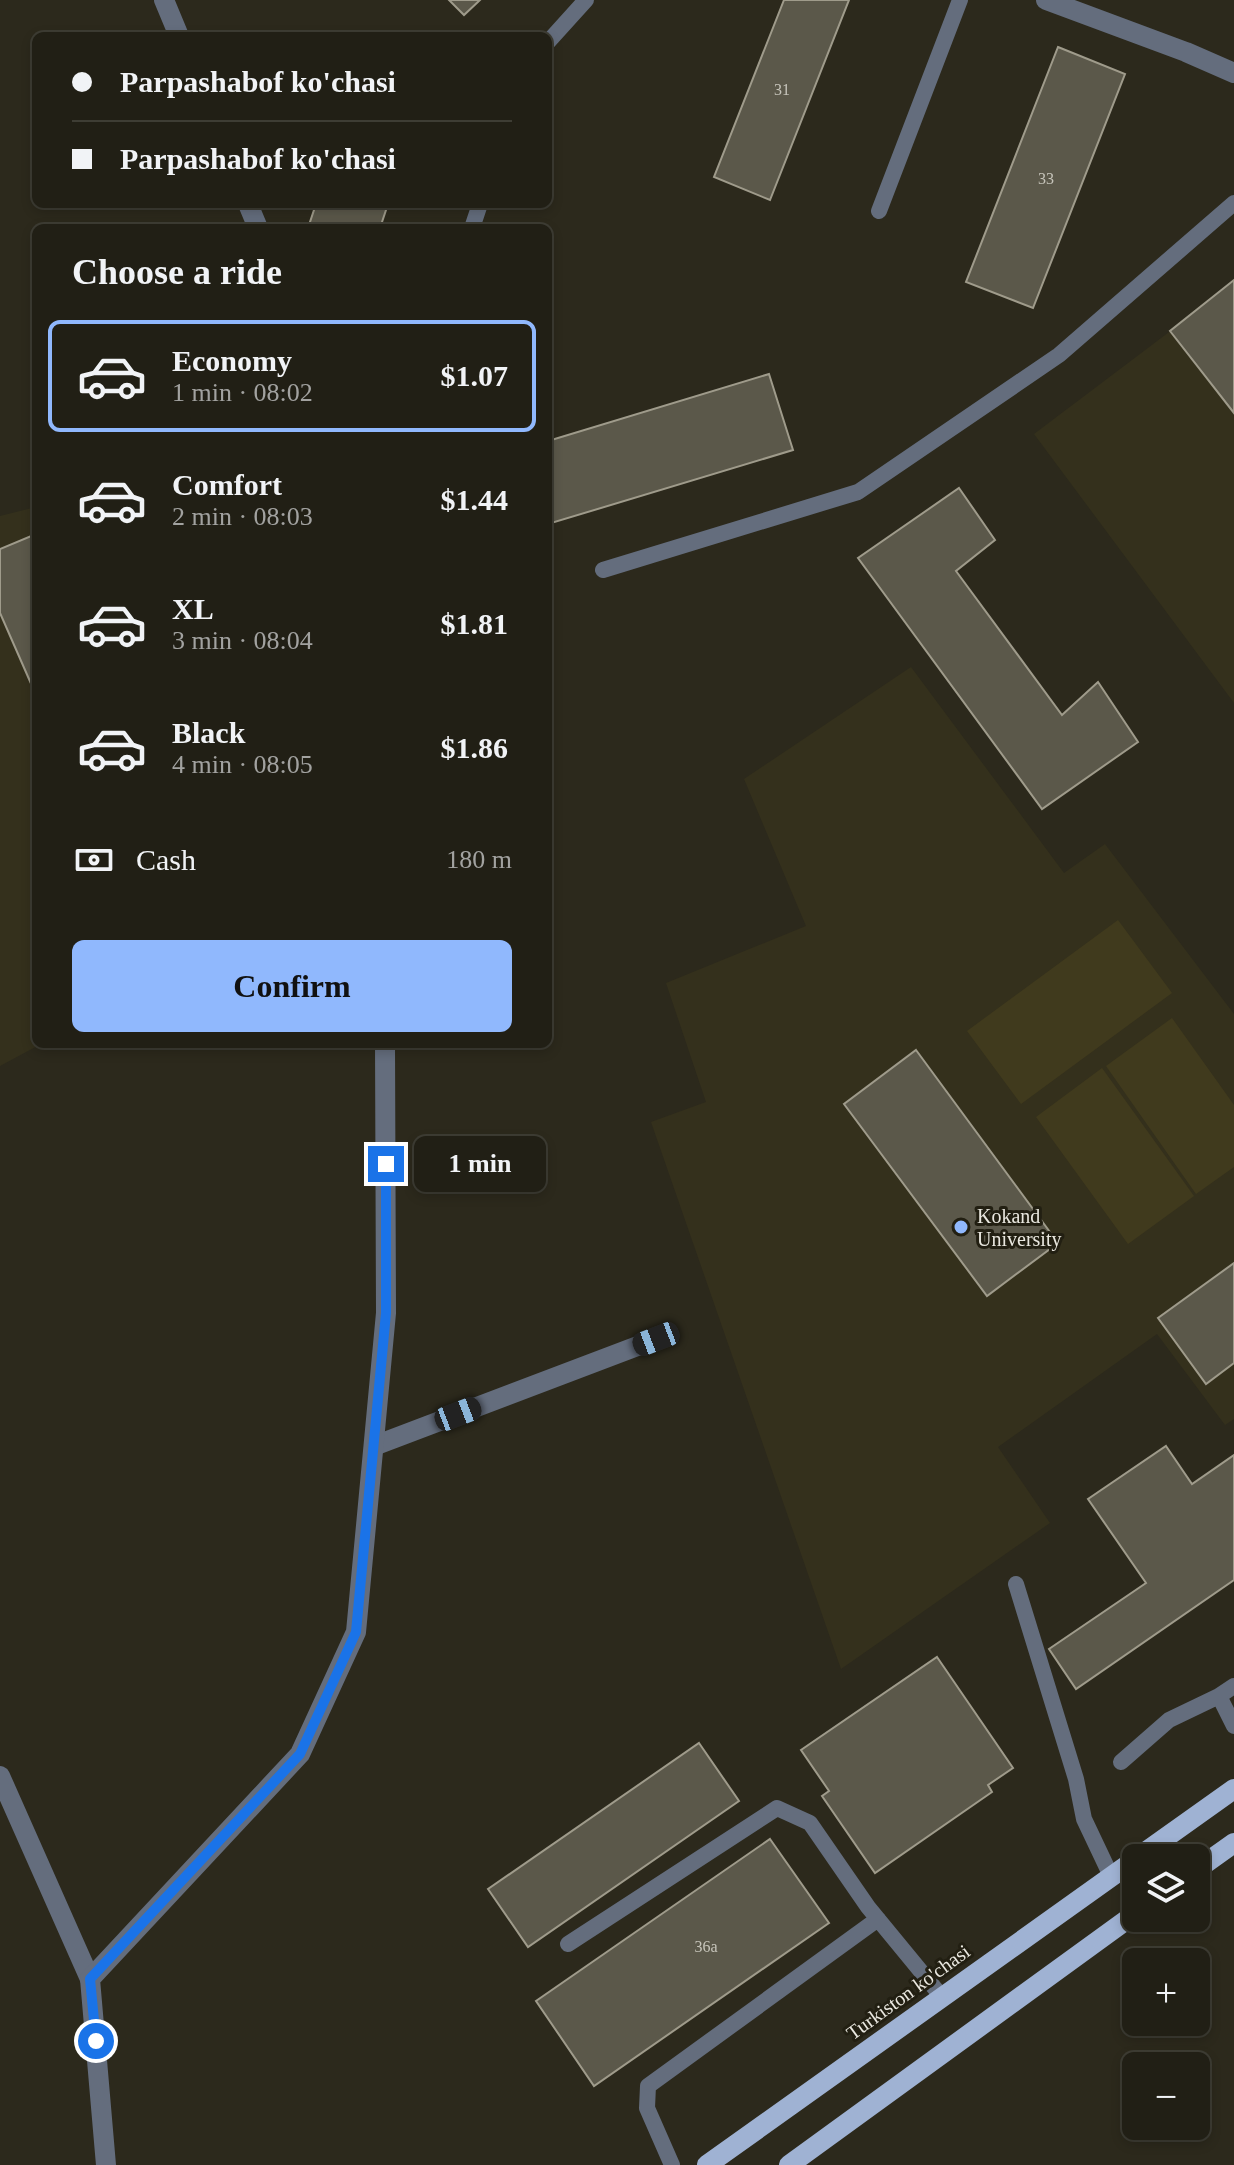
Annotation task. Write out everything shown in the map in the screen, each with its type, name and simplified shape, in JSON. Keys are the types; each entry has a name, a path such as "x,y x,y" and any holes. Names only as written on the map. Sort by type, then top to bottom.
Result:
{"main road":[{"name":"Turkiston ko'chasi","path":"1156,1844 1234,1789"},
{"path":"1210,1860 1234,1843"},
{"name":"Turkiston ko'chasi","path":"707,2165 1122,1868"},
{"path":"789,2165 1122,1923"}],"street":[{"path":"164,0 177,32"},
{"path":"1046,0 1234,73"},
{"path":"90,1979 300,1754 356,1632 386,1313 385,1048"},
{"path":"374,1446 656,1339"},
{"path":"0,1776 90,1979 106,2165"}],"lane":[{"path":"552,38 586,0"},
{"path":"879,211 960,0"},
{"path":"603,570 858,492 1059,355 1234,203"},
{"path":"1016,1584 1076,1779 1084,1819 1111,1876"},
{"path":"1121,1762 1169,1720 1234,1686"},
{"path":"1219,1696 1234,1726"},
{"path":"568,1944 777,1808 810,1823 878,1919 942,1997"},
{"path":"672,2165 647,2108 648,2086 878,1919"}],"shaded area":[{"path":"1234,283 1234,703 1034,434"},
{"path":"32,508 34,1048 0,1066 0,516"},
{"name":"Kokand University","path":"911,667 1064,873 1105,844 1234,1014 1234,1419 1225,1425 1157,1334 998,1447 1050,1523 841,1669 651,1122 706,1102 666,983 806,926 744,779"},
{"path":"1118,920 1172,993 1021,1104 967,1031"},
{"path":"1172,1018 1234,1105 1234,1167 1196,1194 1106,1066"},
{"path":"1102,1068 1194,1196 1128,1244 1036,1117"}],"building":[{"path":"449,0 480,0 464,15"},
{"path":"784,0 849,0 770,200 714,177"},
{"path":"1058,47 1125,74 1033,308 966,282"},
{"path":"315,208 387,208 381,224 309,224"},
{"path":"1234,280 1234,413 1170,331"},
{"path":"769,374 793,450 552,523 552,440"},
{"path":"959,488 995,540 956,571 1062,715 1098,682 1138,742 1042,809 858,558"},
{"path":"32,536 32,686 0,613 0,549"},
{"path":"916,1050 1058,1243 987,1296 844,1104"},
{"path":"1234,1263 1234,1363 1206,1384 1158,1318"},
{"path":"1166,1446 1192,1484 1234,1455 1234,1580 1076,1689 1049,1649 1146,1583 1088,1499"},
{"path":"937,1657 1013,1768 988,1785 992,1792 875,1873 822,1796 829,1791 801,1750"},
{"path":"699,1743 739,1801 528,1947 488,1889"},
{"path":"770,1839 829,1923 594,2086 536,2001"}],"place":[{"name":"Kokand University","path":"961,1227"}],"route":[{"path":"96,2041 90,1979 300,1754 356,1632 386,1313 386,1164"}]}
